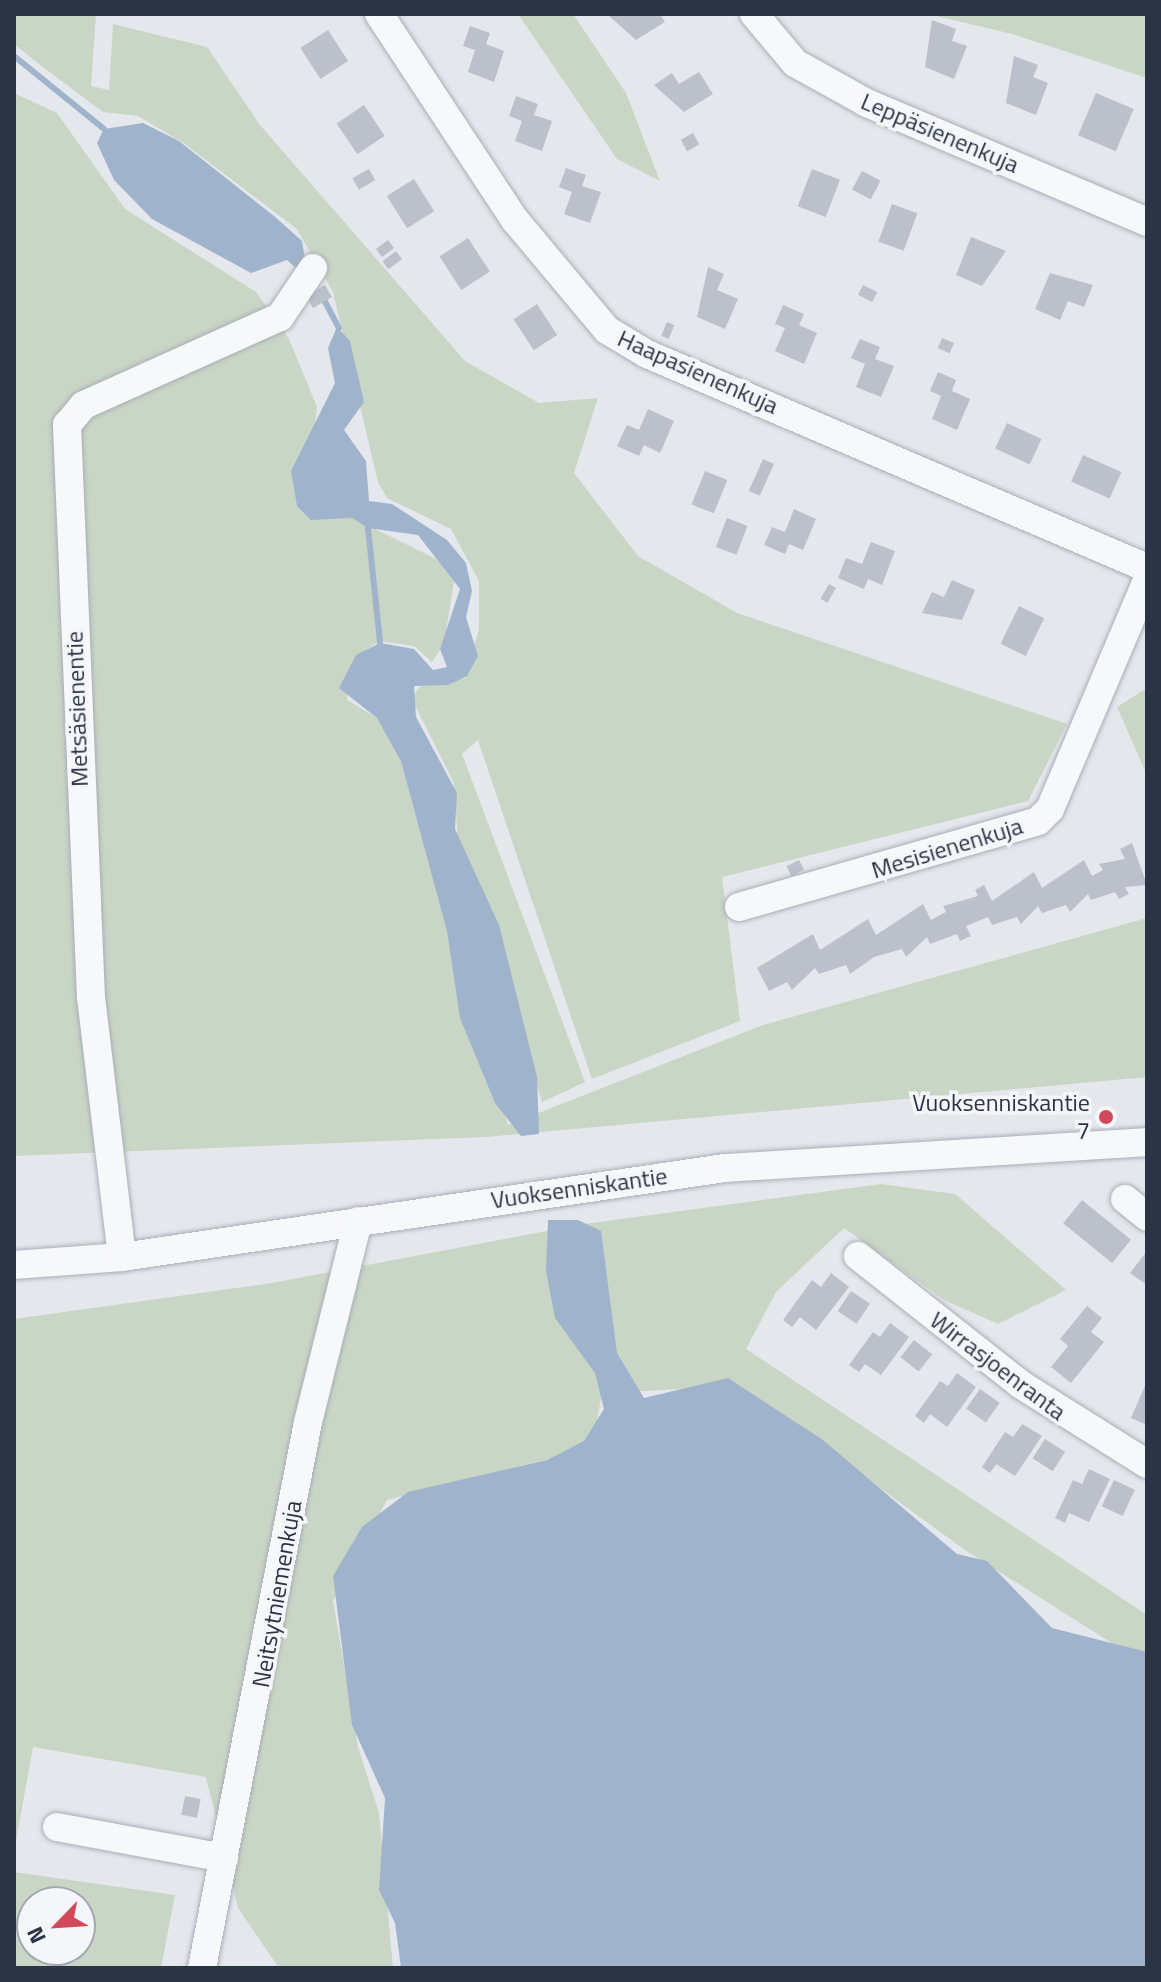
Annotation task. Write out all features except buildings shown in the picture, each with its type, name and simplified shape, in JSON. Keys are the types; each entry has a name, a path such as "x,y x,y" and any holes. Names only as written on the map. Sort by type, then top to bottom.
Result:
{"street":[{"name":"Haapasienenkuja","path":"379,14 515,220 607,330 647,354 1147,568"},
{"name":"Leppäsienenkuja","path":"754,14 795,63 867,103 1147,222"},
{"name":"Metsäsienentie","path":"122,1257 91,998 67,425 84,405 280,317 313,268"},
{"name":"Mesisienenkuja","path":"739,907 1038,821 1050,809 1147,581"},
{"name":"Vuoksenniskantie","path":"14,1265 122,1257 725,1168 1147,1142"},
{"path":"1125,1199 1147,1217"},
{"name":"Neitsytniemenkuja","path":"202,1968 308,1422 358,1221"},
{"name":"Wirrasjoenranta","path":"858,1256 1031,1392 1147,1464"},
{"path":"57,1827 224,1858"}],"green space":[{"path":"14,14 96,15 91,86 109,90 113,24 207,47 260,125 465,361 539,403 598,398 574,473 638,556 737,613 1067,724 1028,801 722,877 740,1021 592,1079 478,740 462,754 585,1082 542,1102 503,970 460,873 454,783 412,699 422,683 465,678 479,629 479,581 451,529 387,498 378,482 333,292 297,229 182,142 138,116 103,112 39,64 14,44"},
{"path":"518,14 573,14 626,93 660,181 617,159"},
{"path":"928,14 1147,14 1147,78 1012,34"},
{"path":"14,93 57,113 125,209 256,292 289,339 317,407 314,433 298,462 347,515 438,560 454,581 444,644 432,662 414,646 380,641 355,657 347,700 377,718 401,754 508,1125 763,1025 1147,918 1147,1077 486,1137 14,1156"},
{"path":"1147,688 1147,775 1117,707"},
{"path":"881,1184 955,1194 1066,1290 998,1324 944,1300 844,1228 776,1292 746,1349 1147,1615 1147,1657 1132,1656 965,1550 740,1386 602,1393 592,1448 387,1500 333,1601 358,1747 379,1813 393,1968 279,1968 238,1908 206,1777 33,1747 14,1852 14,1319 272,1283 584,1224"},
{"path":"14,1872 175,1895 161,1968 14,1968"}],"water":[{"path":"143,123 179,141 274,216 302,241 306,265 297,269 287,260 251,273 152,219 114,180 97,143 104,129"},
{"path":"337,327 350,341 364,402 344,430 366,461 369,501 392,504 447,540 466,563 472,591 466,617 478,656 467,676 448,685 414,686 416,717 457,793 455,829 499,925 537,1077 539,1134 521,1136 495,1103 460,1018 447,931 401,761 377,718 339,688 356,655 380,643 414,649 433,670 447,667 440,649 460,589 418,535 368,528 352,518 311,520 297,506 291,471 335,383 328,348"},
{"path":"548,1220 578,1220 601,1231 617,1353 644,1398 728,1378 823,1440 957,1554 987,1561 1052,1628 1147,1652 1147,1968 401,1968 395,1923 379,1890 385,1798 352,1725 333,1576 362,1527 408,1492 547,1460 584,1441 604,1409 595,1373 555,1318 546,1271"}],"waterway":[{"path":"14,56 104,129"},
{"path":"322,296 339,328"},
{"path":"368,528 380,643"}],"place":[{"name":"Vuoksenniskantie 7","path":"1106,1117"}]}
